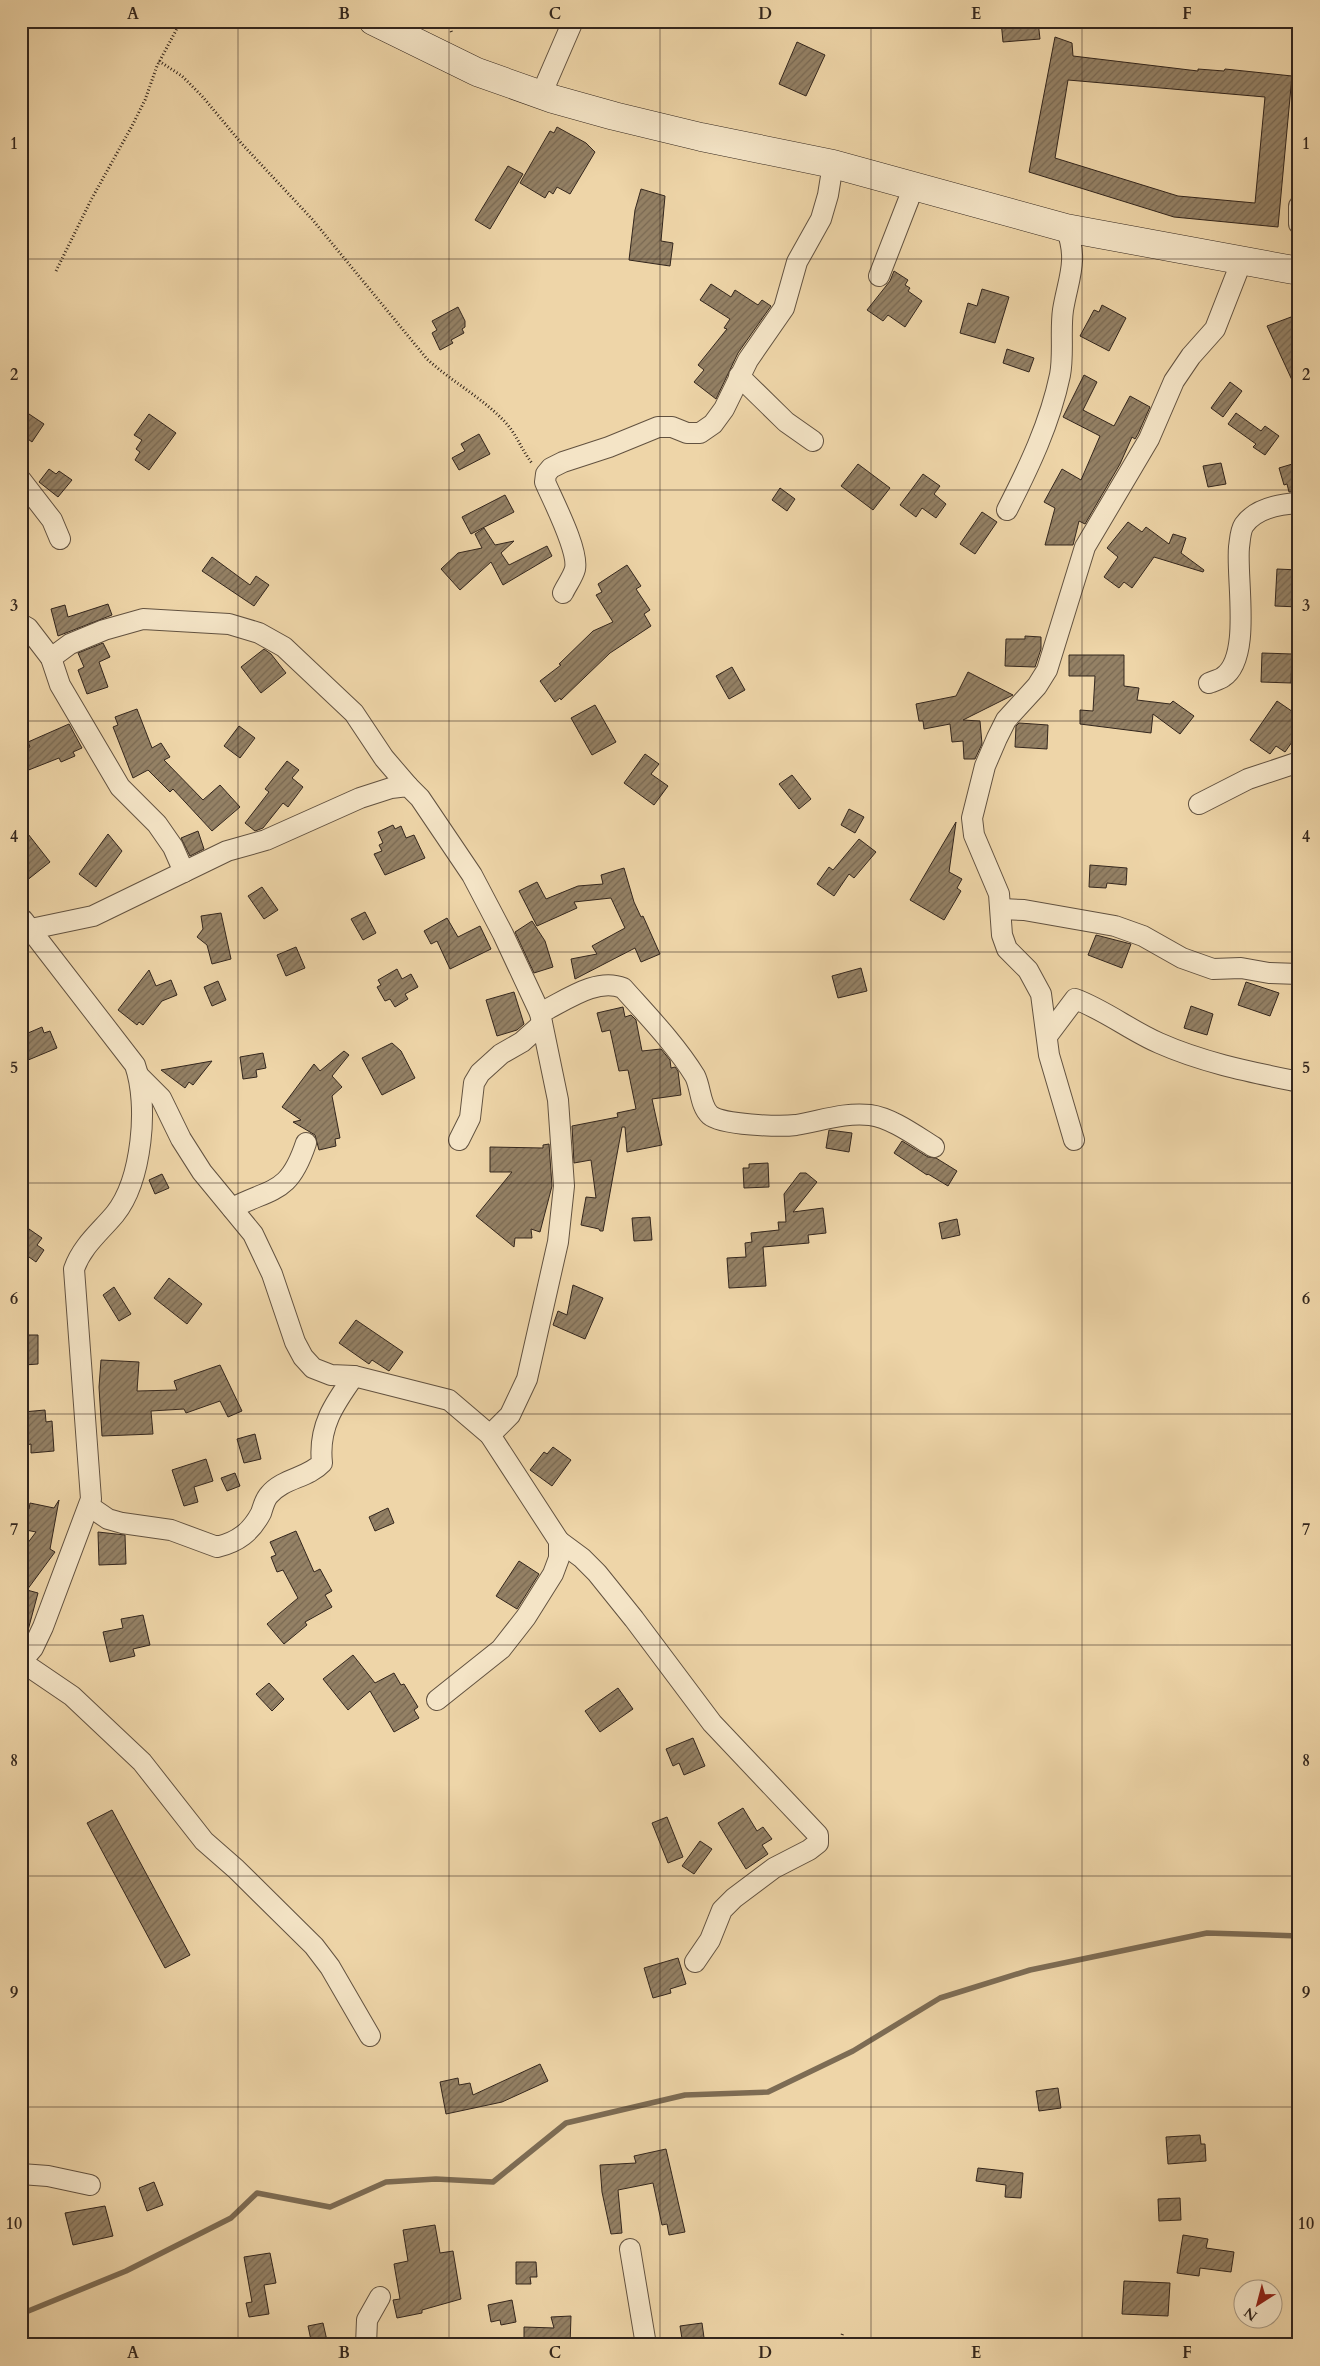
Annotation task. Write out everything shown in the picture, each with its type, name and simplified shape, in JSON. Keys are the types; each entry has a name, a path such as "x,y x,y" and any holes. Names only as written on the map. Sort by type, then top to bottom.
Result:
{"street":[{"path":"373,21 477,72 541,94 701,137 833,164 1066,228 1299,271"},
{"path":"541,94 573,21"},
{"path":"562,593 575,569 574,558 568,535 545,482 546,474 551,468 563,462 609,447 658,427 672,427 687,433 700,432 713,424 724,408 748,360 784,308 798,262 821,219 828,195 833,164"},
{"path":"879,276 914,186"},
{"path":"1299,206 1299,224"},
{"path":"1007,510 1038,443 1048,417 1060,374 1063,310 1074,254 1066,228"},
{"path":"1074,1140 1049,1055 1048,1035 1041,994 1028,970 1007,949 1002,935 999,894 974,835 972,818 985,766 1006,720 1037,686 1047,670 1085,547 1149,439 1174,381 1191,356 1215,330 1242,260"},
{"path":"740,376 786,422 813,441"},
{"path":"21,480 52,520 60,539"},
{"path":"1209,683 1224,677 1233,665 1240,648 1238,560 1243,526 1258,512 1282,504 1299,503"},
{"path":"51,658 70,644 104,630 143,620 229,624 259,633 284,648 354,713 384,758 420,798 472,875 541,1019 558,1100 564,1176 558,1242 527,1379 510,1415 490,1435"},
{"path":"21,624 28,628 51,658 60,685 120,787 157,824 173,847 184,872"},
{"path":"1199,804 1248,779 1299,762"},
{"path":"26,924 93,916 125,903 227,851 266,840 360,798 391,788 408,786"},
{"path":"1001,909 1024,910 1115,926 1144,936 1182,958 1212,969 1241,968 1270,973 1299,974"},
{"path":"26,924 135,1065 139,1076 142,1103 141,1135 130,1185 116,1212 79,1256 74,1269 91,1499 43,1627 33,1648 21,1662 72,1696 142,1762 204,1841 243,1875 314,1946 330,1967 370,2036"},
{"path":"459,1140 470,1118 474,1083 480,1073 502,1054 522,1042 541,1019 602,984 614,984 623,988 683,1058 696,1078 706,1109 717,1119 728,1122 794,1125 849,1114 872,1115 901,1127 934,1147"},
{"path":"1048,1035 1075,1000 1122,1022 1158,1043 1206,1061 1299,1082"},
{"path":"139,1076 161,1098 181,1139 202,1172 253,1234 272,1274 295,1342 303,1357 313,1368 331,1375 354,1376 449,1400 490,1435 558,1541 582,1558 597,1573 712,1723 818,1835 818,1843 810,1850 774,1868 734,1898 722,1910 710,1940 695,1962"},
{"path":"232,1208 280,1187 300,1161 306,1143"},
{"path":"89,1506 108,1519 122,1523 171,1530 217,1547 241,1538 253,1528 268,1495 295,1476 316,1469 322,1463 324,1426 330,1410 354,1376"},
{"path":"437,1700 501,1649 521,1624 552,1574 559,1558 558,1541"},
{"path":"21,2174 48,2176 90,2185"},
{"path":"630,2249 646,2345"},
{"path":"366,2345 366,2320 380,2296"}],"path":[{"path":"56,271 91,200 132,126 145,100 160,61 182,21"},
{"path":"160,61 182,76 202,96 242,144 287,190 427,359 443,374 496,412 508,425 526,456 546,474"},
{"path":"839,2345 843,2332"},
{"path":"1216,2345 1217,2335"}],"building":[{"path":"1001,21 1038,21 1040,39 1003,42"},
{"path":"1055,37 1072,43 1073,56 1198,71 1198,69 1224,71 1225,69 1292,76 1278,227 1174,217 1029,172","holes":["1068,80 1265,97 1255,203 1178,196 1055,158"]},
{"path":"797,42 825,55 806,96 779,84"},
{"path":"557,127 586,143 595,152 570,194 557,187 553,194 549,191 545,198 520,183 550,131 554,133"},
{"path":"508,166 523,174 490,229 475,220"},
{"path":"641,189 665,196 661,241 673,243 670,266 629,260 635,210"},
{"path":"894,271 908,280 905,285 910,288 908,291 922,301 905,327 888,315 883,321 867,310 890,281"},
{"path":"711,284 731,297 735,290 758,305 762,300 771,306 738,353 716,399 694,382 704,370 698,365 727,329 724,328 730,319 700,300"},
{"path":"982,289 1009,297 995,343 960,333 968,303 977,306"},
{"path":"1102,305 1126,318 1109,351 1080,336 1094,310 1099,312"},
{"path":"458,307 465,321 465,327 462,329 464,333 451,340 453,343 440,350 432,333 437,330 432,321"},
{"path":"1291,317 1294,325 1299,323 1298,393 1267,326"},
{"path":"1007,349 1034,358 1029,372 1003,363"},
{"path":"1084,375 1097,382 1083,410 1114,426 1130,396 1150,407 1138,434 1135,439 1132,437 1120,464 1085,524 1079,521 1073,545 1045,545 1055,508 1044,502 1062,469 1081,480 1100,436 1063,417"},
{"path":"1230,382 1242,391 1223,417 1211,408"},
{"path":"1236,413 1261,431 1265,426 1279,436 1265,455 1253,447 1256,444 1228,424"},
{"path":"29,414 44,424 32,442 21,434 21,425"},
{"path":"149,414 176,433 149,470 135,460 140,452 136,449 142,440 134,435"},
{"path":"479,434 490,454 459,470 452,458 465,451 461,444"},
{"path":"1299,462 1299,491 1289,492 1287,484 1284,485 1279,468"},
{"path":"1221,463 1226,484 1208,487 1203,466"},
{"path":"858,464 890,488 873,510 841,486"},
{"path":"49,469 56,474 59,471 72,480 58,497 39,482"},
{"path":"923,474 940,486 934,494 946,504 936,518 922,508 916,517 900,505"},
{"path":"780,488 795,499 787,511 772,500"},
{"path":"505,495 514,512 471,534 462,517"},
{"path":"982,512 997,522 975,554 960,544"},
{"path":"1128,522 1142,532 1146,527 1169,544 1173,534 1186,538 1181,553 1204,570 1203,572 1154,557 1132,588 1124,582 1119,588 1104,577 1118,557 1107,548"},
{"path":"484,528 495,545 514,541 501,553 509,565 547,546 552,556 503,585 491,562 460,590 441,569 458,553 482,548 475,534"},
{"path":"212,557 250,585 256,576 269,585 254,606 202,571"},
{"path":"627,565 641,586 636,589 650,610 644,614 651,626 610,653 561,700 560,698 555,702 540,681 561,665 559,664 593,631 613,622 596,595 602,592 598,584"},
{"path":"1277,569 1299,570 1299,607 1275,606"},
{"path":"108,604 112,615 58,636 51,609 65,605 68,617"},
{"path":"1025,636 1041,637 1041,649 1035,667 1005,666 1006,639 1025,639"},
{"path":"103,643 110,657 99,662 108,687 87,694 78,670 84,667 78,653"},
{"path":"264,649 271,654 286,673 261,693 241,667"},
{"path":"1262,653 1292,654 1291,683 1261,682"},
{"path":"1069,655 1124,655 1124,686 1139,688 1137,700 1170,704 1173,701 1194,716 1180,734 1153,714 1151,733 1080,724 1080,710 1093,711 1095,676 1069,676"},
{"path":"732,667 745,690 729,699 716,676"},
{"path":"968,672 1013,695 963,720 980,721 982,744 975,759 964,759 963,741 952,742 950,724 924,729 923,721 919,721 916,704 956,696"},
{"path":"1277,701 1299,716 1299,732 1285,752 1276,746 1270,754 1250,740"},
{"path":"595,705 616,742 592,755 571,718"},
{"path":"137,709 152,748 161,743 170,757 164,760 203,800 220,785 240,807 212,831 173,789 170,792 148,770 133,778 113,727 118,725 115,717"},
{"path":"1019,723 1048,725 1047,749 1015,747 1016,726"},
{"path":"69,724 82,748 73,752 75,756 61,762 59,758 21,773 21,750 30,747 28,742"},
{"path":"239,726 255,738 240,758 224,746"},
{"path":"645,754 659,764 651,774 668,786 654,805 624,783"},
{"path":"287,761 299,770 292,778 303,787 288,807 283,803 263,828 255,831 245,823 269,792 265,789"},
{"path":"792,775 811,799 799,809 779,784"},
{"path":"849,809 864,817 855,833 841,825"},
{"path":"956,822 949,872 962,879 957,888 961,891 944,920 910,900"},
{"path":"21,825 50,862 21,885"},
{"path":"393,825 395,829 401,826 406,838 414,835 425,858 385,875 374,854 382,851 379,845 383,843 378,832"},
{"path":"198,831 204,849 190,856 181,838"},
{"path":"108,834 122,851 96,887 79,874"},
{"path":"859,839 876,852 854,878 849,874 834,896 817,884 829,867 833,870"},
{"path":"1090,865 1127,868 1126,885 1107,883 1106,888 1089,887"},
{"path":"624,868 634,902 641,917 643,916 660,954 641,962 635,948 575,979 571,959 597,954 592,946 625,928 611,898 574,902 577,908 537,926 519,891 537,882 546,899 578,886 603,884 601,875"},
{"path":"262,887 278,910 264,919 248,896"},
{"path":"365,912 376,933 363,940 351,919"},
{"path":"221,913 231,959 212,964 207,945 197,937 203,929 201,916"},
{"path":"447,918 458,937 480,926 491,949 450,969 437,941 431,944 424,931"},
{"path":"532,921 545,941 553,967 534,973 515,932"},
{"path":"1096,935 1131,944 1122,968 1088,955"},
{"path":"296,947 305,968 286,976 277,955"},
{"path":"861,968 867,991 838,998 832,976"},
{"path":"397,969 402,979 411,974 418,987 405,994 408,999 395,1007 390,999 385,1001 377,987 381,985 378,980"},
{"path":"149,970 156,986 171,980 177,995 162,1001 143,1025 139,1022 137,1025 118,1010"},
{"path":"218,981 226,1000 212,1006 204,987"},
{"path":"1246,982 1279,993 1270,1016 1238,1005"},
{"path":"514,992 524,1024 517,1030 497,1036 486,1000"},
{"path":"1191,1006 1213,1014 1207,1035 1184,1028"},
{"path":"623,1007 625,1017 631,1015 636,1020 642,1051 661,1049 670,1060 671,1068 675,1067 678,1071 681,1095 652,1099 662,1145 627,1152 625,1127 622,1127 603,1231 600,1231 599,1229 581,1225 586,1197 596,1198 591,1160 574,1163 572,1126 618,1117 617,1113 636,1109 628,1070 619,1071 610,1030 602,1032 597,1013"},
{"path":"42,1027 44,1033 50,1031 57,1048 21,1063 21,1036"},
{"path":"392,1043 401,1051 415,1078 382,1095 362,1058"},
{"path":"344,1051 349,1055 332,1076 342,1087 332,1096 340,1138 335,1139 336,1146 319,1150 315,1135 293,1122 301,1120 282,1107 314,1064 320,1071"},
{"path":"263,1053 266,1068 256,1070 257,1077 243,1079 240,1057"},
{"path":"212,1061 193,1085 189,1082 185,1088 161,1070"},
{"path":"829,1130 852,1133 849,1152 826,1148"},
{"path":"902,1141 928,1157 936,1158 957,1171 948,1186 927,1175 894,1153"},
{"path":"549,1144 552,1186 540,1232 531,1229 532,1238 515,1238 514,1247 476,1216 512,1172 490,1172 490,1147 543,1148 543,1145"},
{"path":"768,1163 769,1187 744,1188 743,1168 749,1168 749,1164"},
{"path":"800,1173 806,1173 817,1182 793,1212 823,1208 826,1233 808,1235 809,1243 763,1247 766,1286 729,1288 727,1258 746,1257 745,1243 752,1242 751,1233 779,1230 778,1222 786,1222 784,1194"},
{"path":"162,1174 169,1188 155,1194 149,1180"},
{"path":"650,1217 652,1240 634,1241 632,1218"},
{"path":"957,1219 960,1235 942,1239 939,1223"},
{"path":"29,1229 42,1238 37,1245 44,1250 36,1262 29,1257 21,1268 21,1234 25,1236"},
{"path":"169,1278 202,1304 187,1324 154,1298"},
{"path":"573,1285 603,1298 585,1339 553,1325 558,1311 567,1315"},
{"path":"114,1287 131,1314 119,1321 103,1295"},
{"path":"356,1320 403,1352 389,1371 372,1360 369,1364 339,1343"},
{"path":"23,1335 38,1335 38,1364 24,1365"},
{"path":"101,1360 139,1362 137,1391 177,1390 174,1381 220,1365 242,1411 228,1417 220,1401 186,1413 184,1409 151,1411 153,1434 102,1436 99,1387"},
{"path":"45,1410 46,1422 52,1421 54,1451 31,1453 31,1444 26,1445 23,1412"},
{"path":"255,1434 261,1459 244,1463 237,1439"},
{"path":"553,1447 571,1460 552,1486 530,1470 544,1452 547,1454"},
{"path":"206,1459 213,1481 194,1487 198,1502 184,1506 172,1470"},
{"path":"235,1473 240,1486 227,1491 221,1478"},
{"path":"59,1500 50,1549 55,1552 27,1590 38,1593 27,1634 25,1638 21,1637 21,1552 36,1532 21,1529 24,1508 29,1509 30,1503 54,1508"},
{"path":"388,1508 394,1523 375,1531 369,1517"},
{"path":"296,1531 314,1572 320,1569 332,1591 325,1595 332,1607 305,1622 307,1625 284,1644 267,1624 298,1598 283,1570 277,1572 271,1557 276,1555 270,1542"},
{"path":"98,1532 125,1535 126,1564 99,1565"},
{"path":"519,1561 539,1574 517,1609 496,1596"},
{"path":"143,1615 150,1645 133,1649 135,1656 110,1662 103,1632 123,1628 121,1619"},
{"path":"353,1655 375,1683 394,1673 401,1685 404,1684 418,1707 414,1710 419,1718 394,1732 370,1691 348,1710 323,1679"},
{"path":"269,1683 284,1699 272,1711 256,1694"},
{"path":"618,1688 633,1709 600,1732 585,1711"},
{"path":"693,1738 705,1766 684,1775 679,1763 673,1766 666,1749"},
{"path":"743,1808 757,1831 763,1827 772,1839 762,1845 768,1854 746,1869 718,1823"},
{"path":"112,1810 190,1955 165,1968 87,1823"},
{"path":"667,1817 683,1857 668,1863 652,1823"},
{"path":"700,1841 712,1849 694,1874 682,1866"},
{"path":"678,1958 686,1984 670,1989 671,1993 653,1998 644,1968"},
{"path":"540,2064 548,2081 502,2102 446,2114 440,2082 458,2078 459,2085 470,2083 473,2095"},
{"path":"1058,2088 1061,2108 1039,2111 1036,2091"},
{"path":"1200,2135 1201,2144 1205,2144 1206,2161 1168,2164 1166,2137"},
{"path":"666,2149 685,2232 669,2235 667,2224 662,2225 653,2183 618,2190 622,2233 611,2234 602,2192 600,2165 636,2163 634,2156"},
{"path":"978,2168 1023,2173 1021,2198 1005,2197 1006,2185 976,2181"},
{"path":"154,2182 163,2205 147,2211 139,2188"},
{"path":"1180,2198 1181,2220 1159,2221 1158,2199"},
{"path":"105,2206 113,2236 73,2245 65,2213"},
{"path":"435,2225 440,2253 453,2251 461,2299 422,2310 422,2313 397,2318 393,2300 400,2299 394,2264 408,2261 403,2230"},
{"path":"1183,2235 1208,2239 1206,2248 1234,2252 1231,2272 1200,2268 1199,2276 1177,2273"},
{"path":"270,2253 276,2283 264,2285 269,2314 249,2317 246,2303 252,2302 244,2257"},
{"path":"516,2262 536,2262 537,2277 530,2277 531,2284 516,2284"},
{"path":"1124,2281 1170,2283 1168,2316 1122,2314"},
{"path":"512,2300 516,2322 501,2325 500,2320 491,2322 488,2305"},
{"path":"571,2316 570,2345 524,2345 524,2327 554,2328 551,2317"},
{"path":"323,2323 328,2345 312,2345 308,2326"},
{"path":"702,2323 705,2345 683,2345 680,2326"}],"waterway":[{"path":"21,2314 126,2271 231,2218 257,2193 330,2207 386,2182 436,2179 493,2182 566,2123 685,2095 768,2092 853,2051 940,1998 1030,1970 1207,1933 1299,1936"}]}
